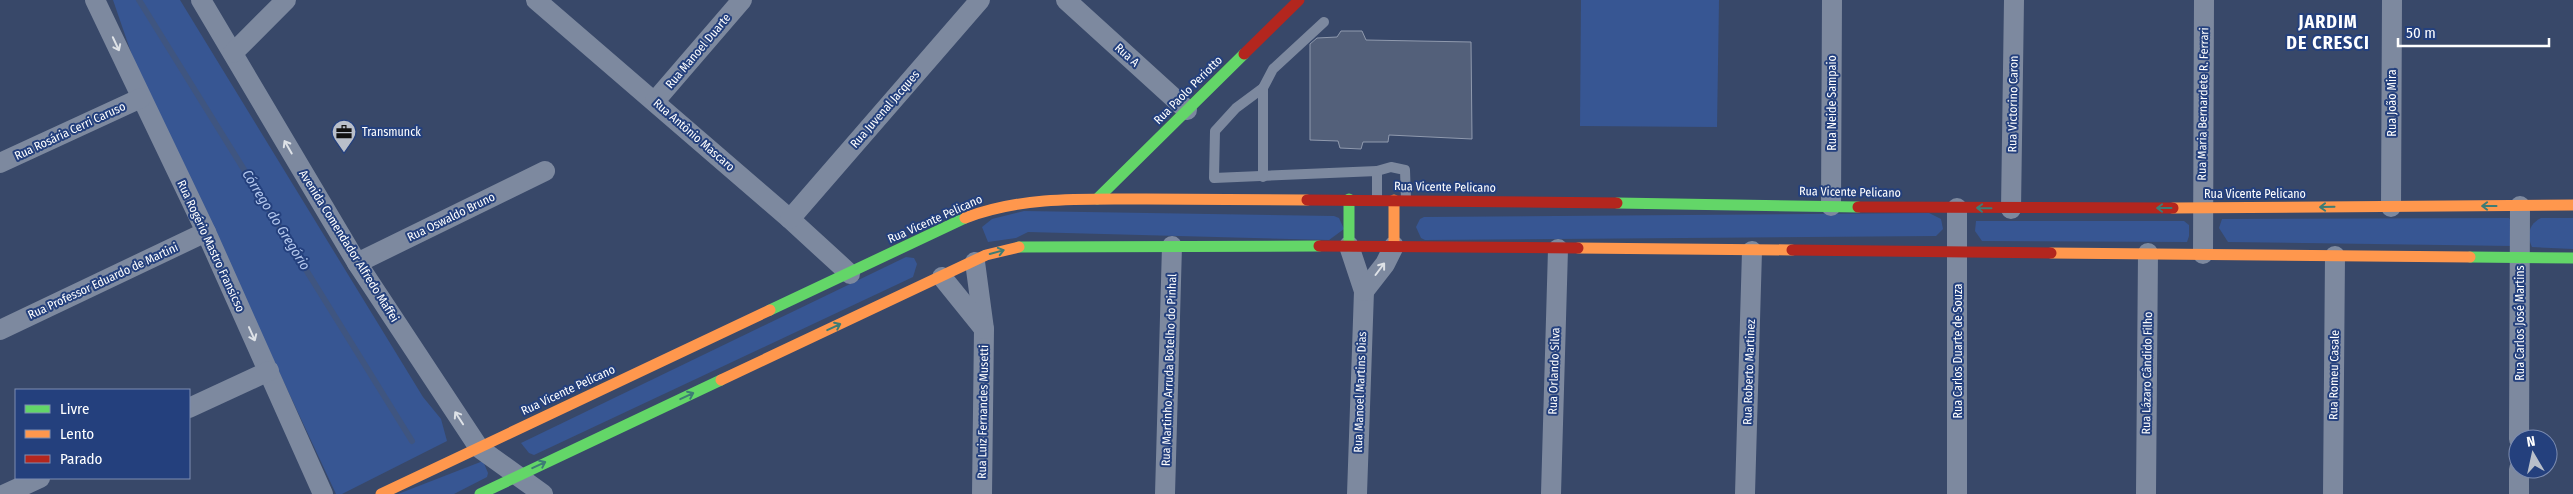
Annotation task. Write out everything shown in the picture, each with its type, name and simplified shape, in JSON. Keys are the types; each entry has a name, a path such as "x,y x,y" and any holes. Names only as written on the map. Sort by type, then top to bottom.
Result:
{"street":[{"name":"Rua Rogério Mastro Fransicso","path":"95,0 140,98 206,232 324,494"},
{"name":"Avenida Comendador Alfredo Maffei","path":"202,0 357,263 479,448 543,494"},
{"path":"233,53 286,0"},
{"name":"Rua Antônio Mascaro","path":"536,0 655,101 850,274"},
{"name":"Rua Manoel Duarte","path":"655,101 742,0"},
{"name":"Rua Juvenal Jacques","path":"790,219 980,0"},
{"name":"Rua A","path":"1066,0 1187,110"},
{"name":"Rua Paolo Periotto","path":"1097,199 1299,0"},
{"name":"Rua Neide Sampaio","path":"1831,206 1832,0"},
{"name":"Rua Victorino Caron","path":"2011,208 2014,0"},
{"name":"Rua Maria Bernardete R. Ferrari","path":"2203,254 2204,0"},
{"name":"Rua João Mira","path":"2391,207 2392,0"},
{"name":"Rua Rosária Cerri Caruso","path":"0,163 140,98"},
{"name":"Rua Oswaldo Bruno","path":"357,263 545,172"},
{"name":"Rua Vicente Pelicano","path":"381,494 850,274 926,241 961,220 986,210 1023,202 1097,199 1349,199 1957,208 2573,205"},
{"path":"1349,199 1349,246"},
{"path":"1364,290 1385,264 1394,246 1394,200"},
{"name":"Rua Carlos José Martins","path":"2520,206 2520,429"},
{"name":"Rua Carlos Duarte de Souza","path":"1957,208 1958,494"},
{"path":"961,220 967,234"},
{"name":"Rua Professor Eduardo de Martini","path":"0,330 206,232"},
{"name":"Rua Martinho Arruda Botelho do Pinhal","path":"1165,494 1172,246"},
{"name":"Rua Manoel Martins Dias","path":"1349,246 1364,290 1357,494"},
{"path":"480,494 974,257 1020,247 1394,246 2573,258"},
{"name":"Rua Orlando Silva","path":"1550,494 1558,249"},
{"name":"Rua Roberto Martinez","path":"1745,494 1752,251"},
{"name":"Rua Lázaro Cândido Filho","path":"2146,494 2148,253"},
{"name":"Rua Romeu Casale","path":"2333,494 2335,256"},
{"name":"Rua Luiz Fernandes Musetti","path":"974,257 984,329 982,494"},
{"name":"Rua Luiz Fernandes Musetti","path":"940,273 984,329"},
{"path":"190,408 268,371"},
{"path":"6,494 38,479"},
{"path":"2519,479 2519,494"}],"lane":[{"path":"1324,22 1274,69 1263,88 1236,108 1215,131 1214,178 1377,171 1391,167 1404,170 1406,200"},
{"path":"1263,88 1264,177"},
{"path":"1377,171 1377,200"}],"shaded area":[{"path":"113,0 180,0 423,397 441,419 447,441 342,494 336,494 134,61"},
{"path":"1581,0 1719,0 1717,127 1580,126"},
{"path":"1024,211 1334,216 1339,218 1344,229 1329,240 1028,232 1016,238 988,242 982,227 992,219"},
{"path":"1929,213 1941,219 1943,229 1936,236 1425,240 1421,238 1416,227 1420,219 1424,217"},
{"path":"2509,218 2514,224 2512,246 2228,242 2219,228 2222,219"},
{"path":"2541,218 2573,218 2573,249 2532,247 2529,238 2530,230 2534,223"},
{"path":"1976,221 2184,221 2189,225 2189,236 2187,242 1982,241 1975,231"},
{"path":"906,257 914,258 917,264 913,277 534,455 529,453 521,443"},
{"path":"483,461 488,473 487,477 454,494 398,494"}],"building":[{"path":"1341,31 1362,31 1366,40 1471,42 1472,139 1389,135 1388,142 1363,142 1361,149 1340,148 1338,141 1310,140 1310,44 1317,38 1337,37"}],"waterway":[{"name":"Córrego do Gregório","path":"139,0 412,441"}],"traffic: fast":[{"path":"1097,199 1244,54"},
{"path":"1349,199 1349,246"},
{"path":"1617,203 1858,207"},
{"path":"770,310 965,218"},
{"path":"1019,247 1319,246"},
{"path":"2470,257 2573,258"},
{"path":"480,494 721,380"}],"traffic: slow":[{"path":"965,218 1009,206 1054,200 1307,200"},
{"path":"1394,200 1394,246"},
{"path":"2173,208 2573,205"},
{"path":"721,380 986,255 1019,247"},
{"path":"1578,248 1792,250"},
{"path":"2051,253 2470,257"},
{"path":"381,494 770,310"}],"traffic: jam":[{"path":"1244,54 1299,0"},
{"path":"1307,200 1617,203"},
{"path":"1858,207 2173,208"},
{"path":"1319,246 1578,248"},
{"path":"1792,250 2051,253"}],"place":[{"name":"Transmunck","path":"344,153"}],"district":[{"name":"JARDIM DE CRESCI","path":"2328,32"}]}
